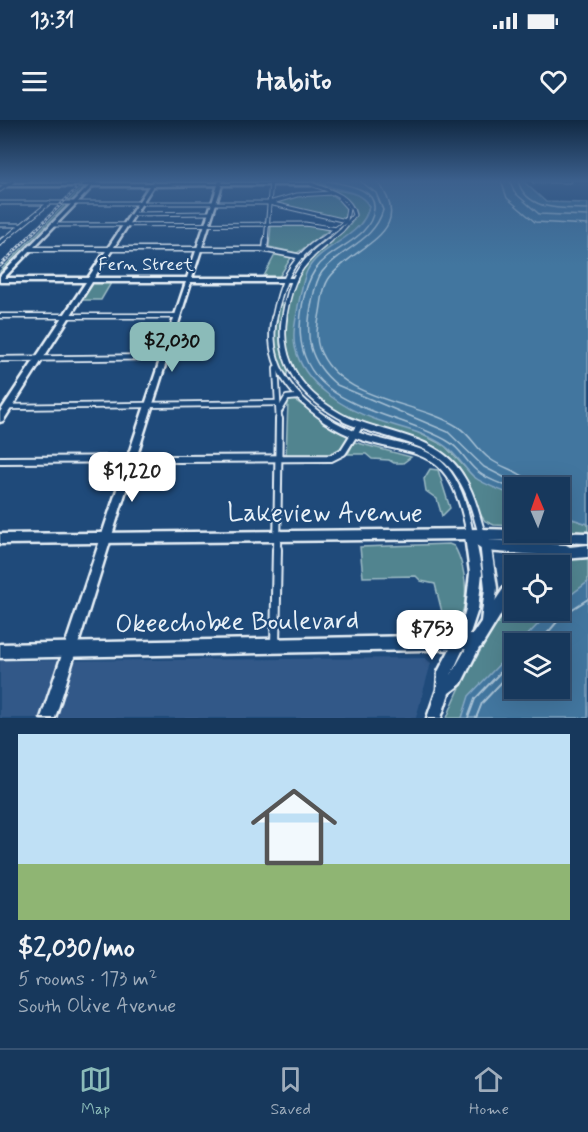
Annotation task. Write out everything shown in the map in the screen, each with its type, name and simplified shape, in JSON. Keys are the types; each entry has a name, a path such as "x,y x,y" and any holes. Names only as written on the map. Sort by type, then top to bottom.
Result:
{"main road":[{"path":"0,287 2,280 70,209"},
{"name":"Lakeview Avenue","path":"0,539 276,536 588,538"},
{"name":"Lakeview Avenue","path":"479,538 566,551"},
{"path":"548,555 566,551 585,551"},
{"path":"476,642 504,597"},
{"name":"Okeechobee Boulevard","path":"0,651 476,642"}],"street":[{"path":"0,243 42,209"},
{"path":"0,419 136,209"},
{"path":"48,718 212,209"},
{"path":"265,249 268,209"},
{"path":"294,209 346,221"},
{"path":"275,647 279,411 271,339 284,279 299,256 339,229 346,221 347,209"},
{"path":"350,209 354,216 306,258 293,280 282,339 284,353 291,371 324,406 360,425 422,446 448,460 461,477 491,588 487,622"},
{"path":"133,214 211,213"},
{"path":"55,225 315,224 339,229"},
{"path":"0,225 22,226"},
{"path":"32,249 265,249 306,258"},
{"name":"Fern Street","path":"2,280 293,280"},
{"path":"0,316 178,316"},
{"path":"0,359 164,357"},
{"path":"276,368 298,397 324,419 355,434 425,453 440,462 453,480 479,538 475,562 475,592 469,622 444,672 444,689 434,718"},
{"path":"285,382 291,371"},
{"path":"277,384 285,382 301,384"},
{"path":"279,411 284,400 298,397"},
{"path":"8,407 278,403"},
{"path":"0,460 336,458 360,425"},
{"path":"444,689 456,679 476,642"}],"shaded area":[{"path":"425,658 431,663 416,718 0,718 0,661"}],"green space":[{"path":"61,209 65,209 0,277 0,271"},
{"path":"301,209 346,209 345,220"},
{"path":"355,209 368,209 362,222 355,229 316,259 331,396 351,409 415,431 445,446 474,477 504,491 504,526 494,525 485,521 475,504 466,478 447,455 418,440 365,424 342,414 307,388 296,371 288,352 285,332 287,309 294,285 303,267 312,256 348,227 354,219"},
{"path":"271,226 313,226 329,230 297,253 269,247"},
{"path":"276,253 291,258 279,277 264,276"},
{"path":"92,283 111,283 101,300 81,300"},
{"path":"280,304 283,304 280,345 288,371 286,377 278,359 275,341"},
{"path":"293,399 348,435 350,437 344,445 337,451 322,456 286,456 288,402"},
{"path":"354,442 411,457 403,463 394,463 389,460 372,459 366,454 348,454"},
{"path":"430,469 438,470 450,508 442,516 437,499 426,491 424,479"},
{"path":"570,518 588,524 588,544 579,531 570,530"},
{"path":"449,544 454,546 459,556 465,582 464,608 459,619 451,627 440,630 438,613 442,612 435,584 421,581 416,576 363,577 360,547"},
{"path":"588,557 588,582 570,596 570,558"},
{"path":"504,614 504,621 541,621 530,633 504,633 504,660 470,696 462,718 447,718 453,702"}],"water":[{"path":"368,209 588,209 588,524 570,518 570,477 504,477 504,492 473,476 453,453 437,441 364,415 339,402 316,383 307,372 299,360 294,337 305,275 313,262 366,217"},
{"path":"588,582 588,718 462,718 469,696 504,659 504,699 570,699 570,633 530,633 541,621 570,621 570,596"}],"railway":[{"path":"0,266 56,209"}]}
